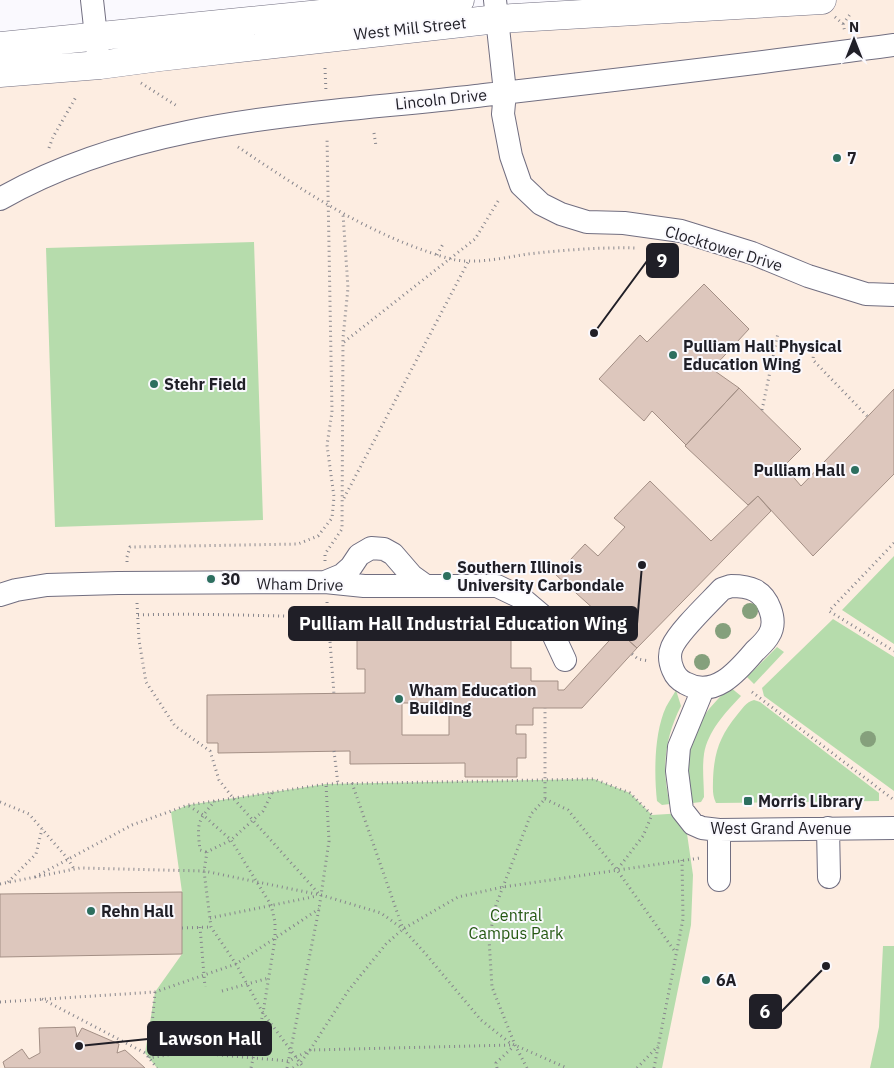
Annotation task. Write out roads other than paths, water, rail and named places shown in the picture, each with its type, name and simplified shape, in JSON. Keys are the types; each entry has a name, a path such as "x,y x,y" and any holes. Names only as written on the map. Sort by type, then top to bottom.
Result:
{"main road":[{"name":"West Mill Street","path":"0,46 96,37 294,8 460,0"},
{"name":"West Mill Street","path":"0,73 100,65 496,9 827,8"}],"street":[{"path":"92,0 100,65"},
{"name":"Clocktower Drive","path":"496,9 505,92 503,114 511,156 521,185 542,204 561,214 587,222 634,224 680,231 752,253 808,276 866,294 894,295"},
{"name":"Lincoln Drive","path":"0,199 60,170 130,144 205,128 326,111 736,66 894,45"},
{"path":"325,582 342,574 351,567 359,555 371,548 384,549 393,554 412,576 426,586"},
{"name":"Wham Drive","path":"0,595 16,590 47,585 132,583 325,582 364,586 497,586 520,597 546,619 565,660"},
{"path":"731,586 746,586 759,591 766,600 772,615 769,636 732,677 703,689 693,688 682,682 674,674 670,663 671,648 678,637 722,589 731,586"},
{"name":"West Grand Avenue","path":"703,689 679,747 678,781 682,810 693,824 702,828 720,830 894,828"},
{"path":"828,828 829,877"},
{"path":"719,880 720,830"}],"place":[{"name":"7","path":"837,158"},
{"name":"9","path":"594,333"},
{"name":"Pulliam Hall Physical Education Wing","path":"673,355"},
{"name":"Stehr Field","path":"154,384"},
{"name":"Pulliam Hall","path":"855,470"},
{"name":"Pulliam Hall Industrial Education Wing","path":"642,565"},
{"name":"Southern Illinois University Carbondale","path":"447,576"},
{"name":"30","path":"211,579"},
{"name":"Wham Education Building","path":"399,699"},
{"name":"Morris Library","path":"748,801"},
{"name":"Rehn Hall","path":"91,911"},
{"name":"6","path":"826,966"},
{"name":"6A","path":"706,980"},
{"name":"Lawson Hall","path":"79,1046"}],"park label":[{"name":"Central Campus Park","path":"516,924"}]}
